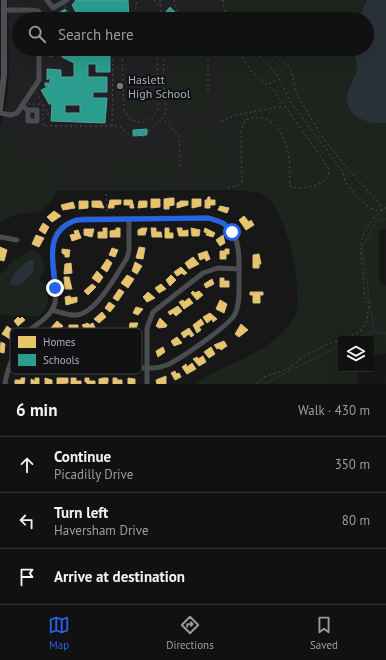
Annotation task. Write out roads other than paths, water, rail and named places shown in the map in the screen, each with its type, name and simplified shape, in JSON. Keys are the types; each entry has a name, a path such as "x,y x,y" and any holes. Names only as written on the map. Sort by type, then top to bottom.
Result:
{"main road":[{"path":"0,109 4,75 4,0"}],"street":[{"path":"47,0 53,8 66,3"},
{"path":"4,10 29,10 37,12"},
{"path":"0,113 14,114 22,106 39,80 39,56"},
{"path":"22,106 28,110"},
{"path":"33,328 48,316 52,310 55,297 52,246 57,234 62,228 80,219 208,218 220,221 229,228 236,239 238,247 238,303 231,321 171,362 161,367 142,368"},
{"path":"52,310 77,315 90,310 98,301 127,258 129,251 129,219"},
{"path":"0,237 17,240"},
{"path":"147,384 147,328 149,318 155,310 202,273 218,268 239,268"},
{"path":"5,384 10,368"}],"waterway":[{"path":"386,219 377,221 362,247 374,332 386,333"},
{"path":"361,336 374,332"},
{"path":"264,384 338,347"}],"place":[{"name":"Haslett High School","path":"120,86"}]}
